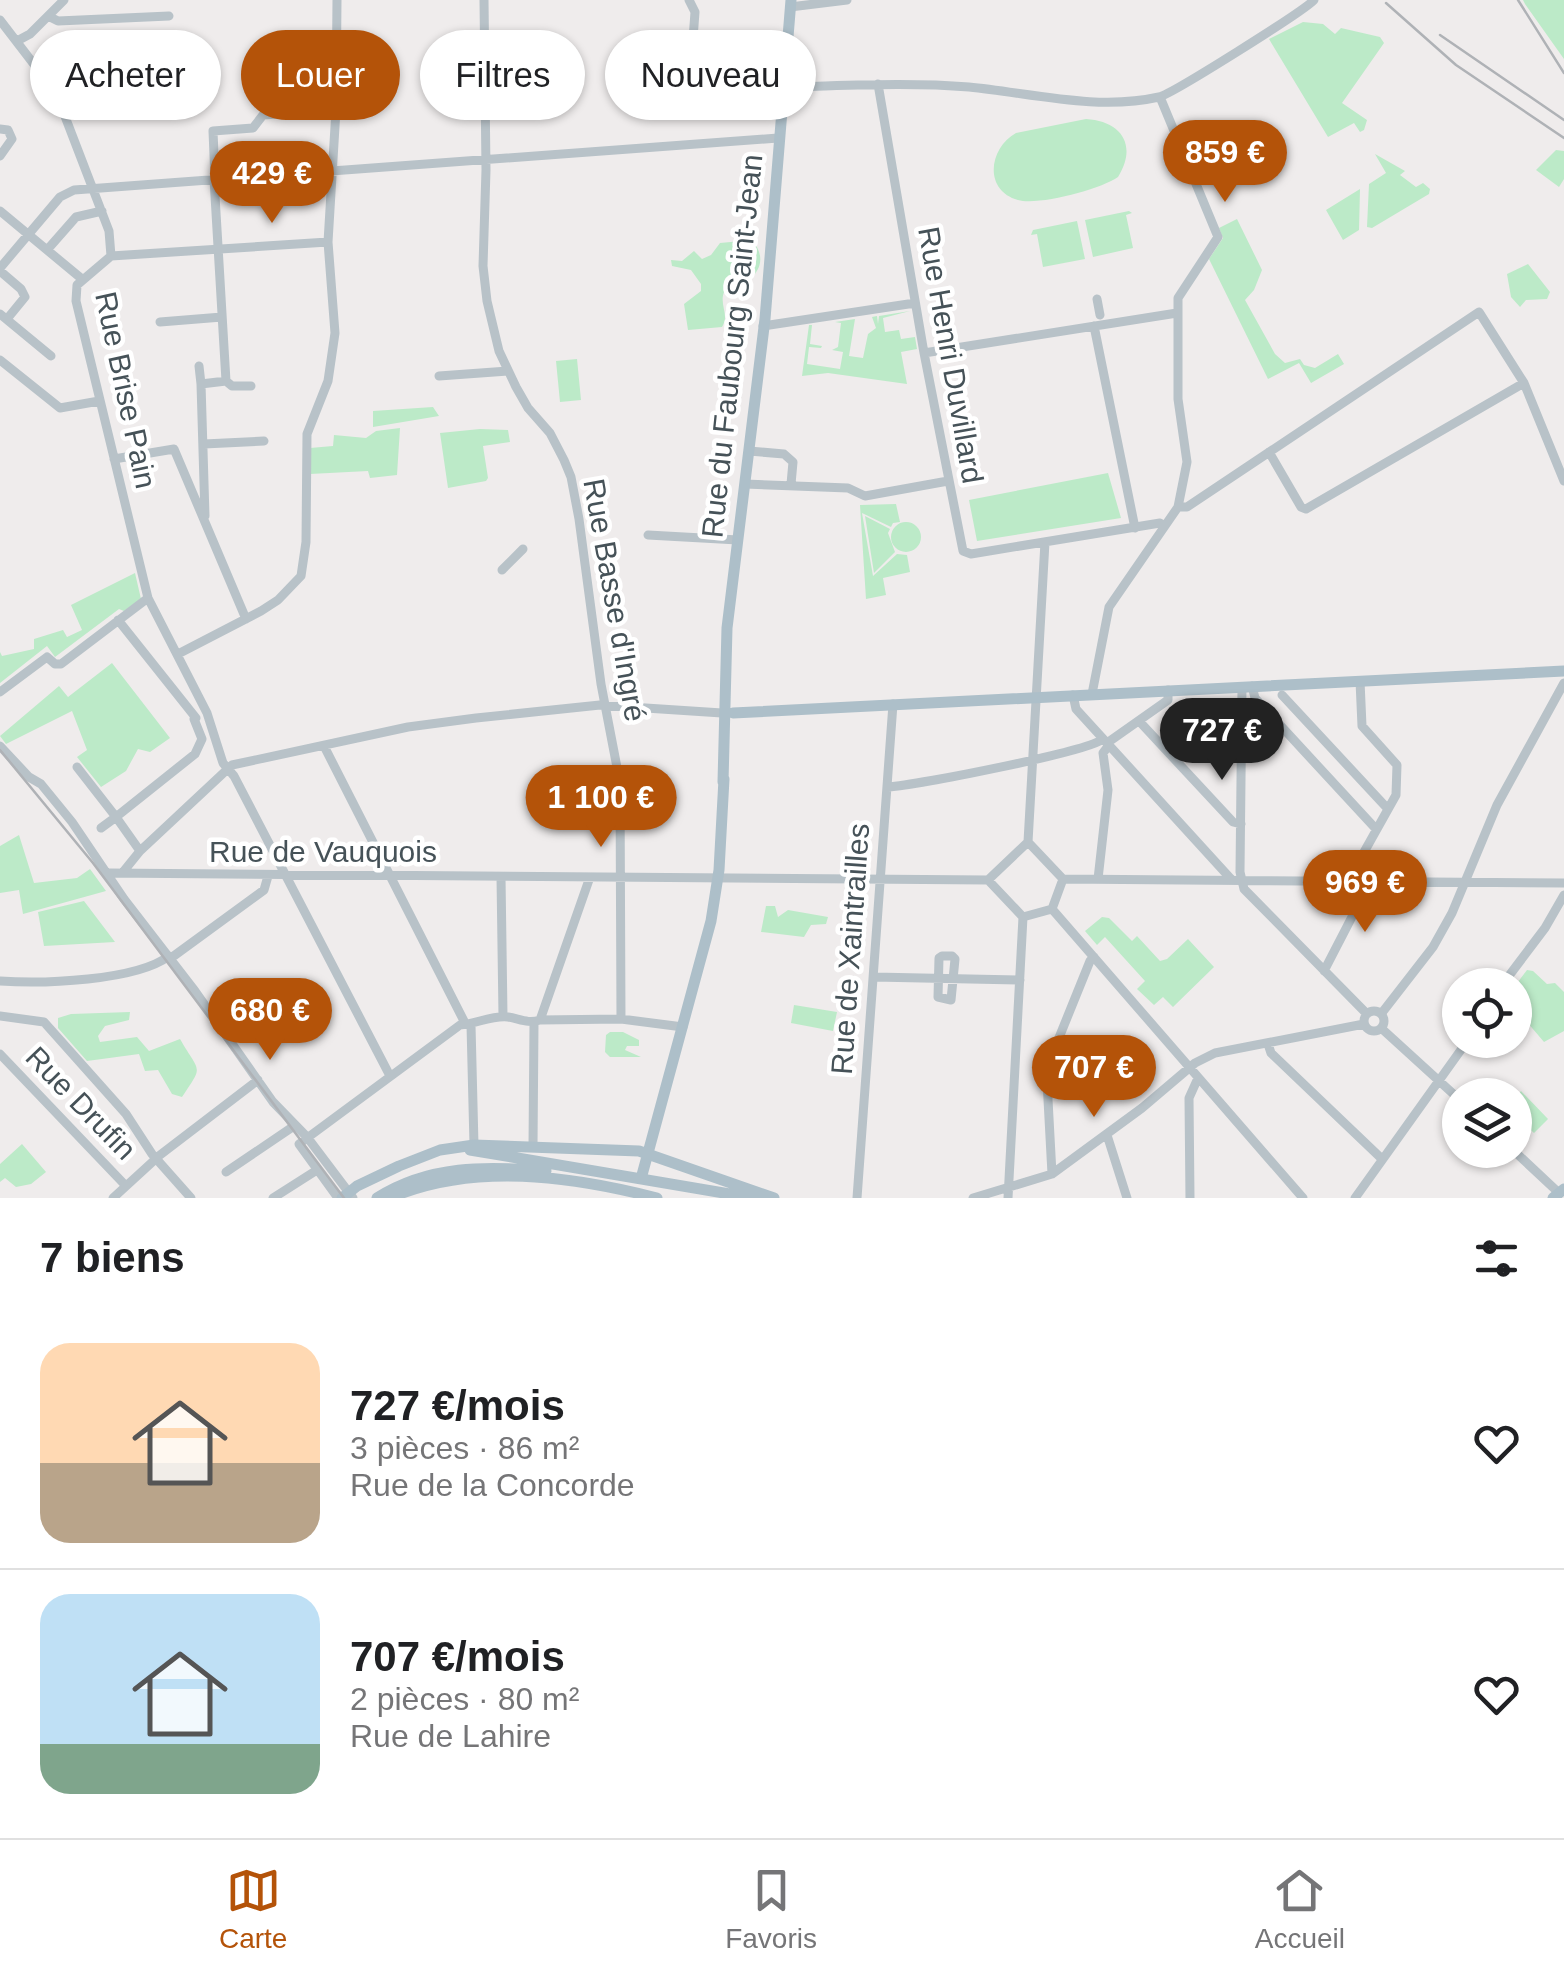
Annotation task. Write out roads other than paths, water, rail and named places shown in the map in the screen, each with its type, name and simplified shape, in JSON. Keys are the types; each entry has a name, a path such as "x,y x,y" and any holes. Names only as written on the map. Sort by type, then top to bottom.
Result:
{"main road":[{"name":"Rue du Faubourg Saint-Jean","path":"787,30 789,2"},
{"name":"Rue du Faubourg Saint-Jean","path":"727,710 726,645 764,326 780,120"},
{"name":"Rue du Faubourg Saint-Jean","path":"646,1176 711,921 718,878 731,610"},
{"path":"727,710 1564,670"},
{"path":"346,1196 440,1150 474,1145 650,1153 774,1198"},
{"path":"440,1150 476,1151 595,1174 657,1198"},
{"path":"376,1198 418,1178 471,1168 595,1174"},
{"path":"390,1198 420,1185 476,1176 665,1183 753,1198"}],"street":[{"path":"17,41 30,34 64,0"},
{"path":"337,30 338,0"},
{"name":"Rue Basse d'Ingré","path":"484,0 486,301 508,371 528,408 550,433 571,477 620,783 620,1019"},
{"path":"689,0 695,12 694,30"},
{"path":"789,2 847,0"},
{"path":"1295,0 1298,12"},
{"path":"816,85 966,87 1081,101 1160,97 1315,1"},
{"path":"48,16 58,21 169,16"},
{"name":"Rue Brise Pain","path":"0,20 56,93 113,244 111,256 77,285 76,301 148,598 207,714 223,763 389,1074"},
{"name":"Rue Henri Duvillard","path":"878,84 924,353 965,553 1044,542"},
{"path":"1092,694 1110,608 1178,507 1188,462 1178,398 1177,312 1180,292 1218,237 1160,97"},
{"path":"226,382 212,132 253,128 259,120"},
{"path":"178,654 278,600 301,576 306,542 307,434 328,381 335,333 328,242 336,120"},
{"path":"0,156 12,139 11,132 2,129"},
{"path":"51,356 3,317 24,297 0,269 62,195 94,188 778,138"},
{"path":"0,211 82,279"},
{"path":"48,250 78,216 102,211"},
{"path":"111,256 328,242"},
{"path":"1097,299 1100,315"},
{"path":"764,326 915,303"},
{"path":"924,353 1177,312"},
{"path":"1178,507 1187,507 1476,313 1482,313 1524,383 1564,481"},
{"path":"160,322 222,318"},
{"path":"1094,326 1135,528"},
{"path":"0,360 60,408 99,401"},
{"path":"205,521 200,370 225,370"},
{"path":"439,376 508,371"},
{"path":"201,384 226,382 250,386"},
{"path":"1269,452 1301,508 1306,509 1524,383"},
{"path":"204,444 264,440"},
{"path":"114,459 174,449 246,619"},
{"path":"749,450 784,454 793,462 791,484"},
{"path":"745,484 848,488 866,496 948,481"},
{"path":"1009,1194 1023,917 988,880 1028,842 1044,542 1160,523 1165,526"},
{"path":"648,536 738,540"},
{"path":"502,570 523,549"},
{"path":"0,692 47,657 54,664 61,664 148,598"},
{"path":"102,828 195,754 202,739 194,719 118,620"},
{"path":"1351,882 1396,796 1397,763 1362,726 1360,681"},
{"path":"1381,1014 1433,948 1497,805 1564,683"},
{"path":"1236,880 1248,686"},
{"path":"1248,686 1376,828"},
{"path":"888,787 1106,742 1168,700 1168,690"},
{"path":"973,1198 1009,1194 1052,1174 1190,1067 1215,1054 1366,1019 1376,1011 1384,1023 1373,1031 1366,1019 1324,971 1076,709 1073,695"},
{"path":"1282,695 1388,808"},
{"name":"Rue de Xaintrailles","path":"856,1198 893,704"},
{"path":"123,872 228,768 432,723 606,705 727,710"},
{"path":"194,719 207,714"},
{"path":"1139,721 1233,822 1241,824"},
{"path":"1098,879 1107,801 1103,753 1106,742"},
{"path":"0,746 45,788 346,1196"},
{"path":"324,746 468,1024 474,1145"},
{"path":"78,767 139,853 139,875 125,879 118,890"},
{"path":"1028,842 1063,879 1564,882"},
{"name":"Rue de Vauquois","path":"109,873 988,880"},
{"path":"0,981 148,970 264,890 268,876"},
{"path":"501,877 502,1016"},
{"path":"533,1146 537,1022 590,877"},
{"path":"1052,909 1063,879"},
{"path":"1324,971 1370,882"},
{"path":"1515,968 1564,895"},
{"path":"1023,917 1052,909"},
{"path":"1052,909 1190,1067 1194,1082 1190,1198"},
{"path":"952,956 954,979 951,1000 938,997 939,958 952,956"},
{"path":"1052,1174 1047,1106 1052,1055 1094,957"},
{"path":"874,977 1020,980"},
{"path":"0,1016 44,1022 126,1114 156,1159 190,1198"},
{"path":"226,1172 300,1132 468,1024 502,1016 537,1022 620,1019 683,1027"},
{"path":"1381,1028 1442,1084"},
{"path":"1268,1044 1270,1052 1382,1159"},
{"name":"Rue Drufin","path":"0,1054 23,1084 126,1186"},
{"path":"1355,1198 1455,1058"},
{"path":"1179,1077 1194,1082 1304,1198"},
{"path":"113,1198 156,1159 258,1080"},
{"path":"300,1132 300,1148 316,1170 346,1196"},
{"path":"1107,1134 1127,1198"},
{"path":"1532,1168 1559,1193"},
{"path":"273,1198 316,1170"}],"tram line":[{"path":"0,750 93,863 344,1198"}],"railway":[{"path":"1518,0 1564,73"},
{"path":"1386,3 1456,65 1564,138"},
{"path":"1440,35 1564,120"}]}
